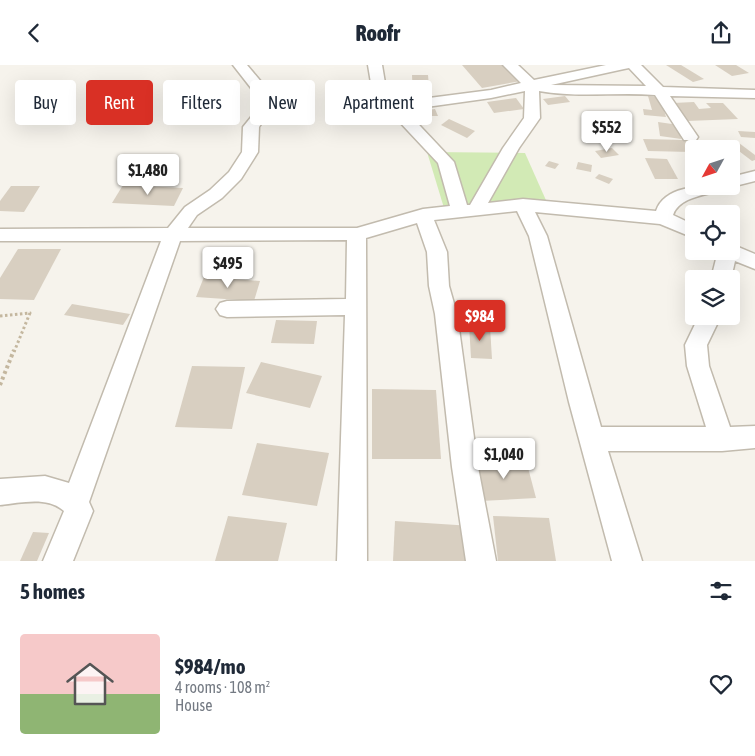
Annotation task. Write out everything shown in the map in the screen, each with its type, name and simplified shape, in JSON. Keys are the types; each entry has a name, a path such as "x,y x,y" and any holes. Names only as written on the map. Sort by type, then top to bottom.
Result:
{"street":[{"path":"58,561 79,511 76,501 173,235 191,211 216,194 235,175 250,152 251,127 262,111 264,98 258,87 240,65"},
{"path":"375,65 378,80"},
{"path":"510,65 532,86 562,90 622,89 660,92 755,94"},
{"path":"432,102 491,94 624,65"},
{"path":"634,65 660,92 690,137"},
{"path":"468,210 532,118 532,86"},
{"path":"411,125 446,163 468,210"},
{"path":"740,180 755,176"},
{"path":"663,218 667,206 677,198 687,195"},
{"path":"0,235 357,234 423,215 523,205 663,218 685,228"},
{"path":"523,205 531,219 540,243 592,439 627,561"},
{"path":"423,215 437,252 439,286 446,315 465,467 481,561"},
{"path":"352,561 357,234"},
{"path":"740,255 755,262"},
{"path":"227,309 356,307"},
{"path":"706,325 696,345 698,366 722,439"},
{"path":"592,439 722,439 755,437"},
{"path":"0,492 47,489 65,493 76,501"}],"path":[{"path":"0,316 30,313 0,385"}],"green space":[{"path":"427,152 525,153 549,207 444,208"}],"building":[{"path":"462,65 505,65 521,81 482,88"},
{"path":"666,65 681,65 704,79 693,82"},
{"path":"715,65 736,65 749,73 732,76"},
{"path":"412,75 428,75 428,80 412,80"},
{"path":"565,96 570,102 548,105 543,99"},
{"path":"648,96 660,97 666,117 644,115 643,109 652,110"},
{"path":"516,98 524,109 494,113 487,102"},
{"path":"694,102 699,109 711,108 706,103 723,103 738,119 687,121 673,103"},
{"path":"432,109 435,109 438,116 432,116"},
{"path":"449,119 475,131 467,138 441,125"},
{"path":"658,122 679,125 681,139 660,136"},
{"path":"738,131 755,132 755,138 741,137"},
{"path":"643,139 685,140 685,152 648,151"},
{"path":"740,144 755,155 755,160 752,161 740,152"},
{"path":"612,148 619,155 601,158 595,151"},
{"path":"645,158 667,159 678,179 655,179"},
{"path":"549,161 559,164 555,169 545,166"},
{"path":"578,162 592,165 591,172 576,169"},
{"path":"599,174 613,179 609,184 595,178"},
{"path":"123,185 183,188 174,206 112,203"},
{"path":"11,186 40,186 24,212 0,211 0,201"},
{"path":"18,249 61,249 34,300 0,299 0,278"},
{"path":"204,277 260,281 254,301 196,297"},
{"path":"72,304 130,314 123,325 64,315"},
{"path":"276,320 317,321 314,344 271,343"},
{"path":"469,324 490,326 492,359 471,358"},
{"path":"261,362 322,376 310,408 246,393"},
{"path":"192,366 245,367 232,429 175,427"},
{"path":"372,389 436,390 441,459 372,459"},
{"path":"257,443 329,453 317,506 242,495"},
{"path":"526,460 536,498 481,501 474,462"},
{"path":"228,516 287,523 278,561 215,561"},
{"path":"493,516 549,518 556,561 498,561"},
{"path":"395,521 472,526 474,561 393,561"},
{"path":"33,532 49,533 37,561 20,561"}]}
